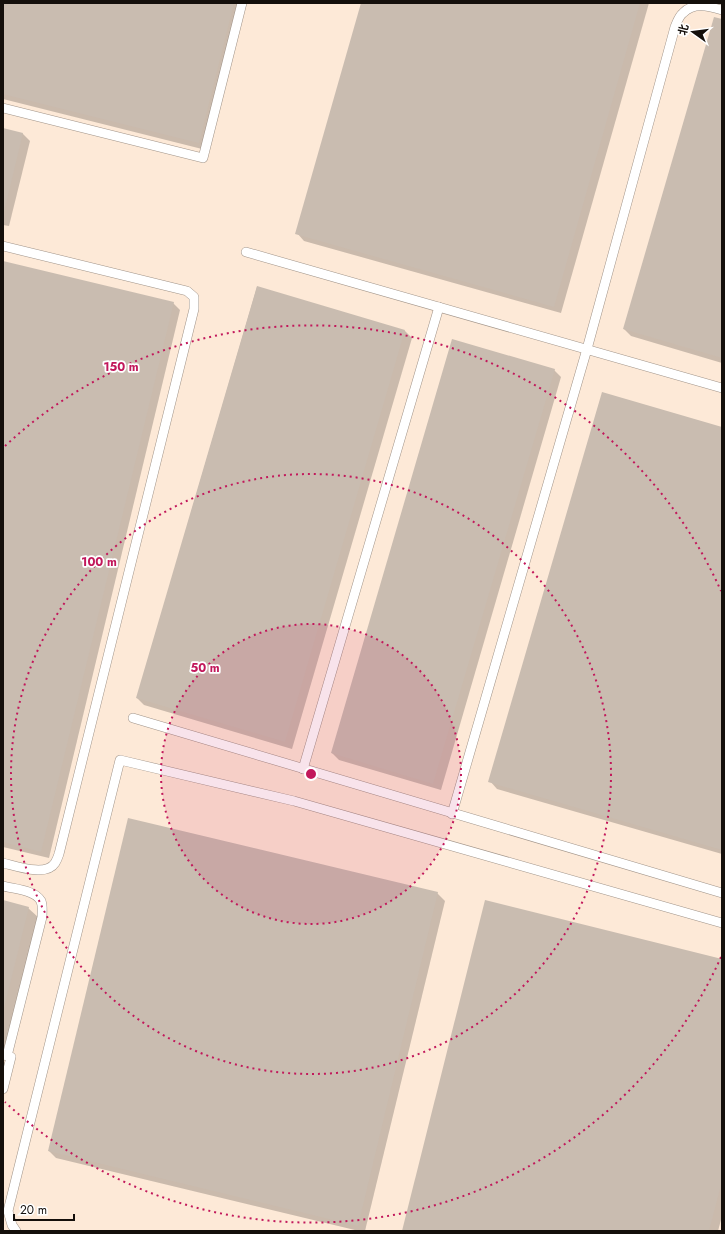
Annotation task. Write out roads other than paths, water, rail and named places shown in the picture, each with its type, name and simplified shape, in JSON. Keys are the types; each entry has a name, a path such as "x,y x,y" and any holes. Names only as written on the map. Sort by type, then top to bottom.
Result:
{"lane":[{"path":"3,108 203,158 242,3"},
{"path":"452,814 587,349 675,27 682,13 693,6 707,5 722,10"},
{"path":"3,246 187,290 194,297 194,309 59,854 55,864 47,869 35,870 3,863"},
{"path":"246,252 722,388"},
{"path":"303,769 439,307"},
{"path":"133,718 722,893"},
{"path":"16,1231 12,1225 8,1211 120,760 294,801 722,923"},
{"path":"3,886 36,896 40,901 42,908 42,917 5,1055 11,1057 3,1090"}]}
